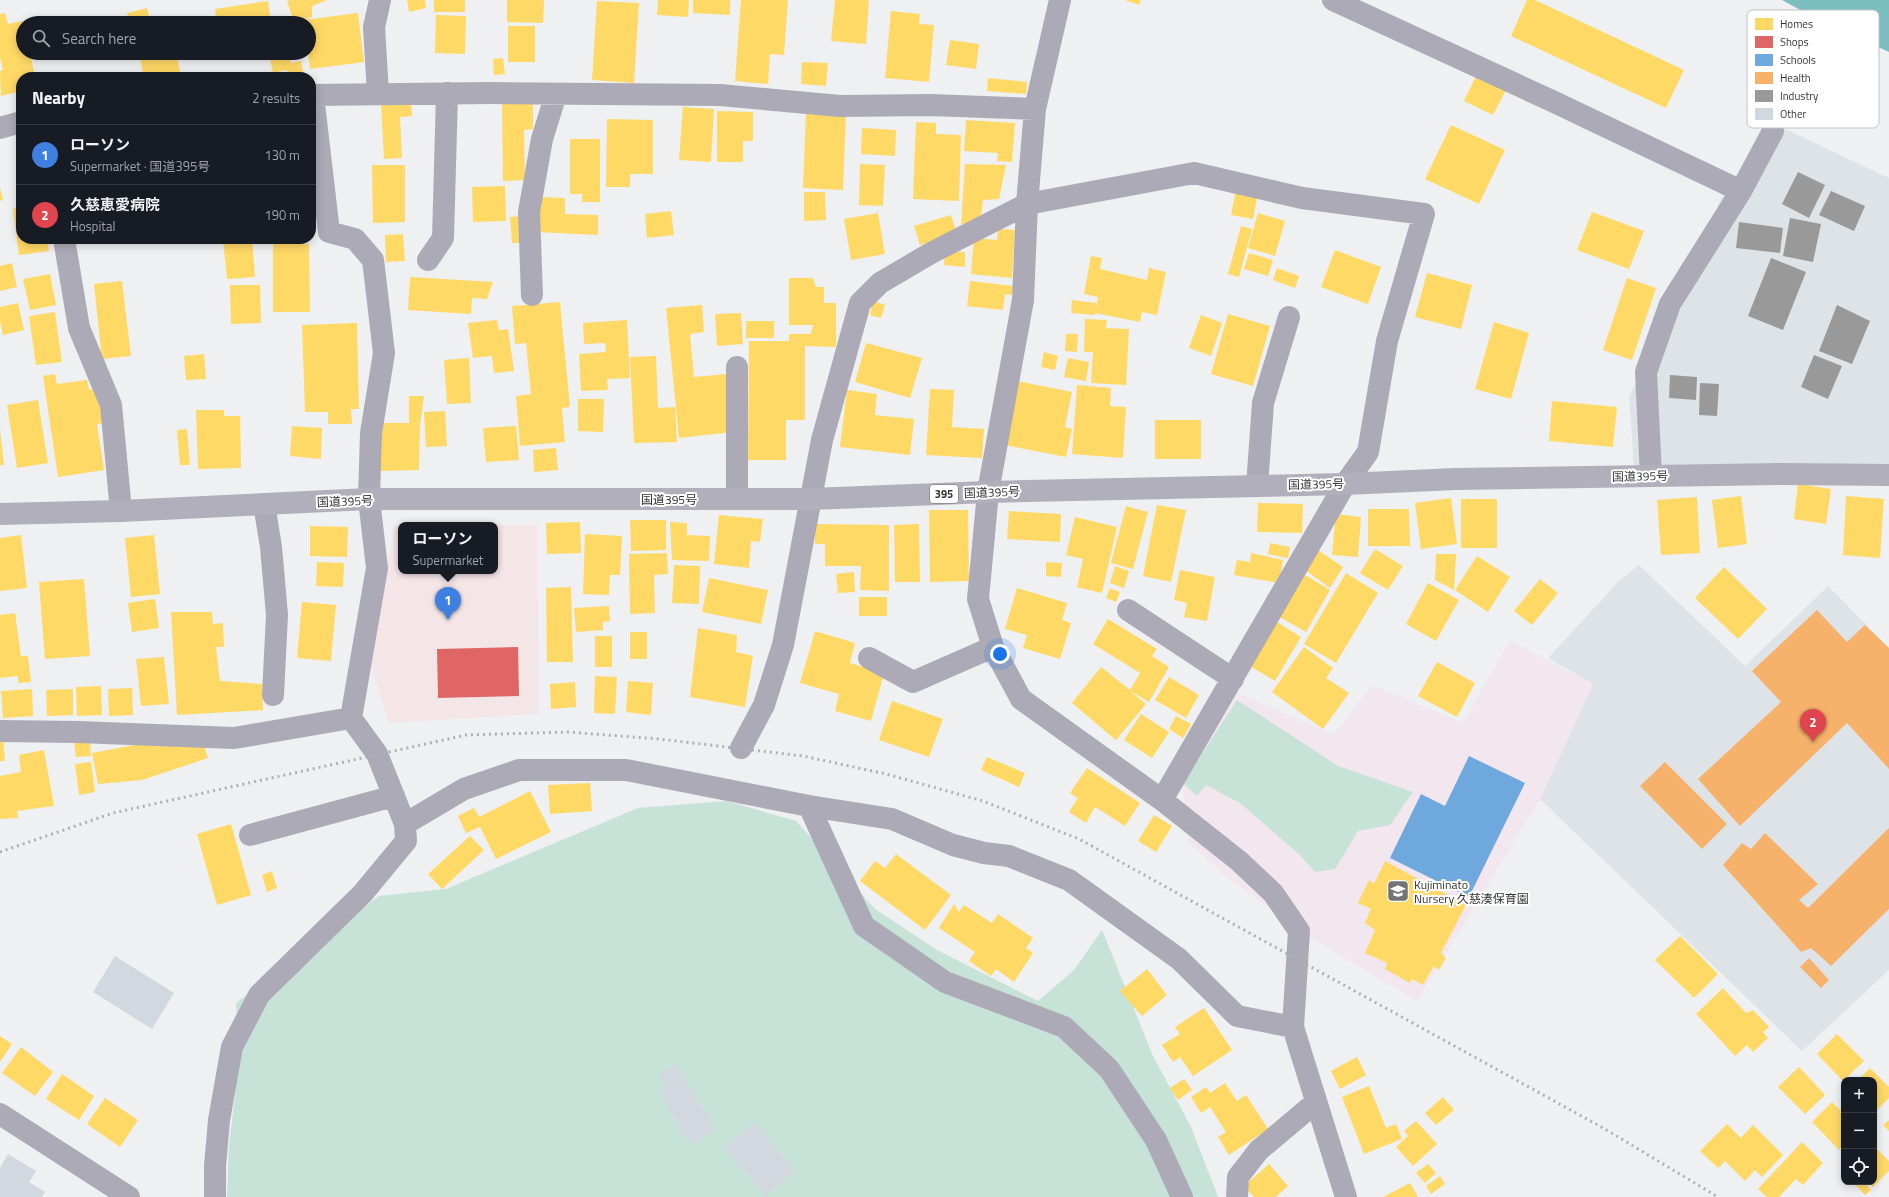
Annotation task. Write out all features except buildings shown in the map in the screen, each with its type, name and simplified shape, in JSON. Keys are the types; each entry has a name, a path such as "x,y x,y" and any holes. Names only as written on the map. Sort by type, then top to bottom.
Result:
{"highway":[{"name":"国道395号","path":"0,514 121,511 369,499 811,499 988,492 1345,484 1455,479 1784,474 1889,475"}],"street":[{"path":"378,94 374,27 380,0"},
{"path":"1060,0 1035,109 1027,204 1024,300 988,492 978,599 993,647 1021,699 1162,800 1239,861 1273,893 1299,931 1292,1027 1346,1197"},
{"path":"1333,0 1550,100 1741,192"},
{"path":"428,260 443,238 447,94"},
{"path":"532,295 529,212 542,139 556,94"},
{"path":"316,95 720,95 840,106 931,105 1035,109"},
{"path":"0,128 16,123"},
{"path":"215,1197 215,1166 219,1120 232,1048 259,995 363,893 406,841 405,824 376,754 351,718 377,568 369,499 371,433 384,353 373,260 355,240 329,232 316,127"},
{"path":"1651,476 1646,372 1670,304 1741,192 1773,131"},
{"path":"741,748 764,706 783,645 822,440 860,303 880,282 931,252 1027,204 1194,173 1302,198 1424,214 1387,341 1368,452 1345,484 1162,800"},
{"path":"65,244 79,328 111,405 121,511"},
{"path":"1257,486 1263,403 1289,318"},
{"path":"736,367 737,499"},
{"path":"264,504 271,547 277,615 273,695"},
{"path":"1128,610 1233,679"},
{"path":"869,658 913,682 993,647"},
{"path":"0,731 78,732 234,738 351,718"},
{"path":"405,824 464,789 519,770 626,770 809,806 892,819 953,845 984,853 1009,856 1069,880 1179,959 1236,1016 1292,1027"},
{"path":"250,835 394,796"},
{"path":"809,806 864,926 945,982 1064,1027 1109,1069 1156,1140 1182,1197"},
{"path":"1237,1197 1238,1177 1259,1150 1315,1103"},
{"path":"0,1114 129,1197"}],"shaded area":[{"path":"1785,129 1889,178 1889,464 1634,467 1629,396 1681,306 1721,198"},
{"path":"394,525 398,525 398,574 498,574 498,525 537,525 539,714 389,723 371,665"},
{"path":"1639,565 1745,666 1828,586 1889,648 1889,970 1802,1051 1540,799 1593,684 1548,658 1619,581"},
{"path":"1510,640 1593,684 1540,799 1417,1001 1318,942 1234,883 1188,843 1183,783 1234,691 1334,735 1372,685 1463,723"}],"green space":[{"path":"1237,700 1338,766 1413,792 1390,825 1358,831 1335,869 1315,872 1300,855 1240,803 1206,785 1197,796 1183,783"},
{"path":"726,801 796,821 875,909 937,950 1038,1001 1074,970 1102,930 1153,1056 1191,1127 1218,1197 227,1197 229,1145 240,1056 236,1003 379,896 446,889 638,808"}],"water":[{"path":"1782,0 1889,0 1889,52 1879,47 1879,10 1800,10"}],"railway":[{"path":"0,852 113,813 466,735 568,732 659,739 803,756 886,774 983,801 1079,839 1605,1129 1718,1197"}],"place":[{"name":"ローソン","path":"448,620"},
{"name":"久慈恵愛病院","path":"1813,742"},
{"name":"Kujiminato Nursery 久慈湊保育園","path":"1398,891"}]}
